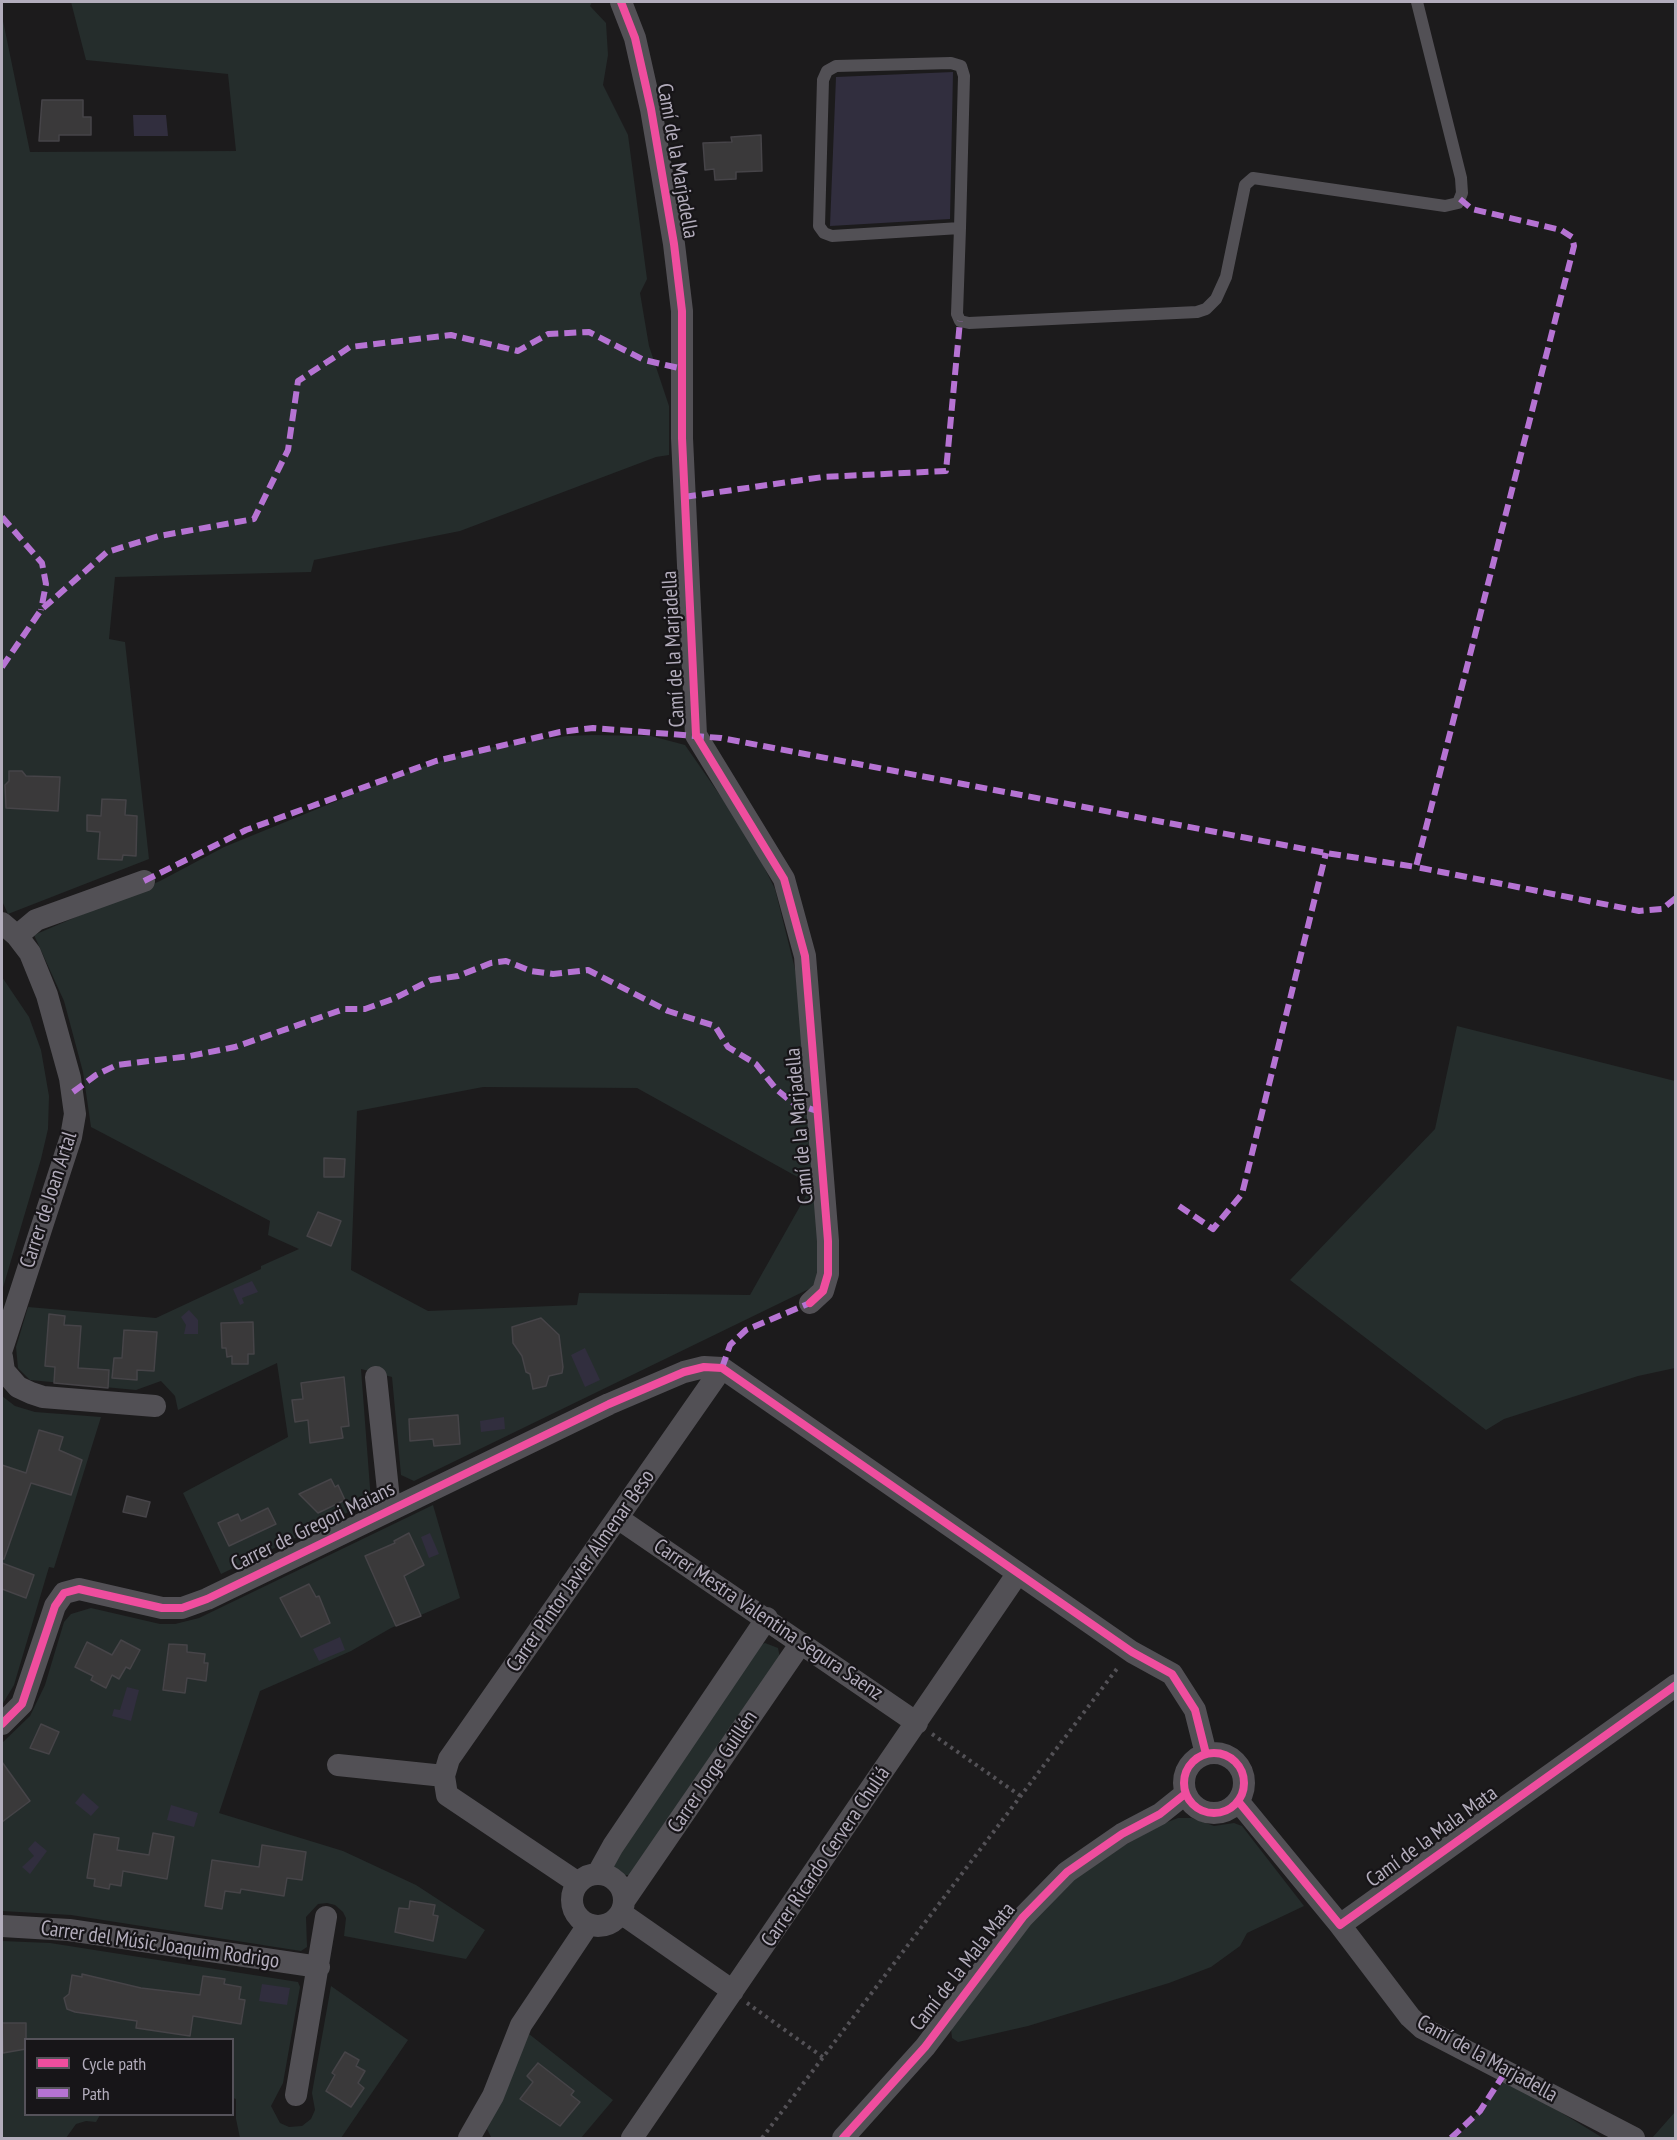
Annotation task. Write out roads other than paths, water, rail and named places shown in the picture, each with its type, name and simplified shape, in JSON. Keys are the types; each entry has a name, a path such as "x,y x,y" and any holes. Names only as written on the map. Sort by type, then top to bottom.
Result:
{"street":[{"name":"Camí de la Marjadella","path":"621,2 635,38 651,109 674,244 682,311 682,438 696,735 784,879 805,956 828,1241 828,1274 823,1291 810,1303"},
{"path":"9,929 144,880"},
{"name":"Carrer de Joan Artal","path":"2,1349 71,1137 75,1114 70,1078 47,995 30,953 9,929"},
{"path":"2,1357 4,1371 18,1387 31,1394 155,1406"},
{"path":"713,1368 1130,1651 1172,1674 1195,1710 1206,1754"},
{"name":"Carrer de Gregori Maians","path":"2,1724 22,1704 55,1606 64,1593 79,1589 162,1608 182,1608 207,1599 609,1404 684,1372 713,1368"},
{"name":"Carrer Pintor Javier Almenar Beso","path":"444,1776 449,1759 619,1519 713,1368"},
{"path":"376,1377 390,1509"},
{"name":"Carrer Mestra Valentina Segura Saenz","path":"619,1519 767,1618 924,1728"},
{"name":"Carrer Ricardo Cervera Chuliá","path":"632,2139 740,1997 924,1728 1018,1574"},
{"name":"Carrer Jorge Guillén","path":"588,1878 613,1846 767,1618"},
{"name":"Carrer Jorge Guillén","path":"623,1907 801,1643"},
{"name":"Camí de la Mala Mata","path":"1340,1925 1676,1685"},
{"path":"1206,1754 1225,1755 1239,1766 1244,1784 1238,1801 1231,1808 1213,1813 1196,1807 1185,1794 1184,1782 1191,1764 1206,1754"},
{"path":"338,1765 444,1776 447,1795 588,1878 616,1881 622,1888 623,1907 605,1926 588,1925 580,1920 572,1907 572,1896 588,1878"},
{"name":"Camí de la Mala Mata","path":"843,2139 925,2046 1023,1917 1067,1872 1122,1834 1160,1814 1185,1794"},
{"path":"1238,1801 1340,1925"},
{"path":"623,1907 740,1997"},
{"path":"296,2095 326,1917"},
{"path":"469,2139 493,2096 521,2025 588,1925"},
{"name":"Camí de la Marjadella","path":"1340,1925 1410,2017 1422,2028 1634,2139"},
{"name":"Carrer del Músic Joaquim Rodrigo","path":"2,1926 69,1930 319,1966"}],"lane":[{"path":"960,228 832,236 824,233 819,226 823,80 827,71 836,66 951,63 961,66 963,76 960,228 957,314 960,321 969,323 1197,312 1206,309 1216,299 1226,277 1245,185 1253,178 1445,206 1458,203 1462,193 1461,178 1417,2"}]}
